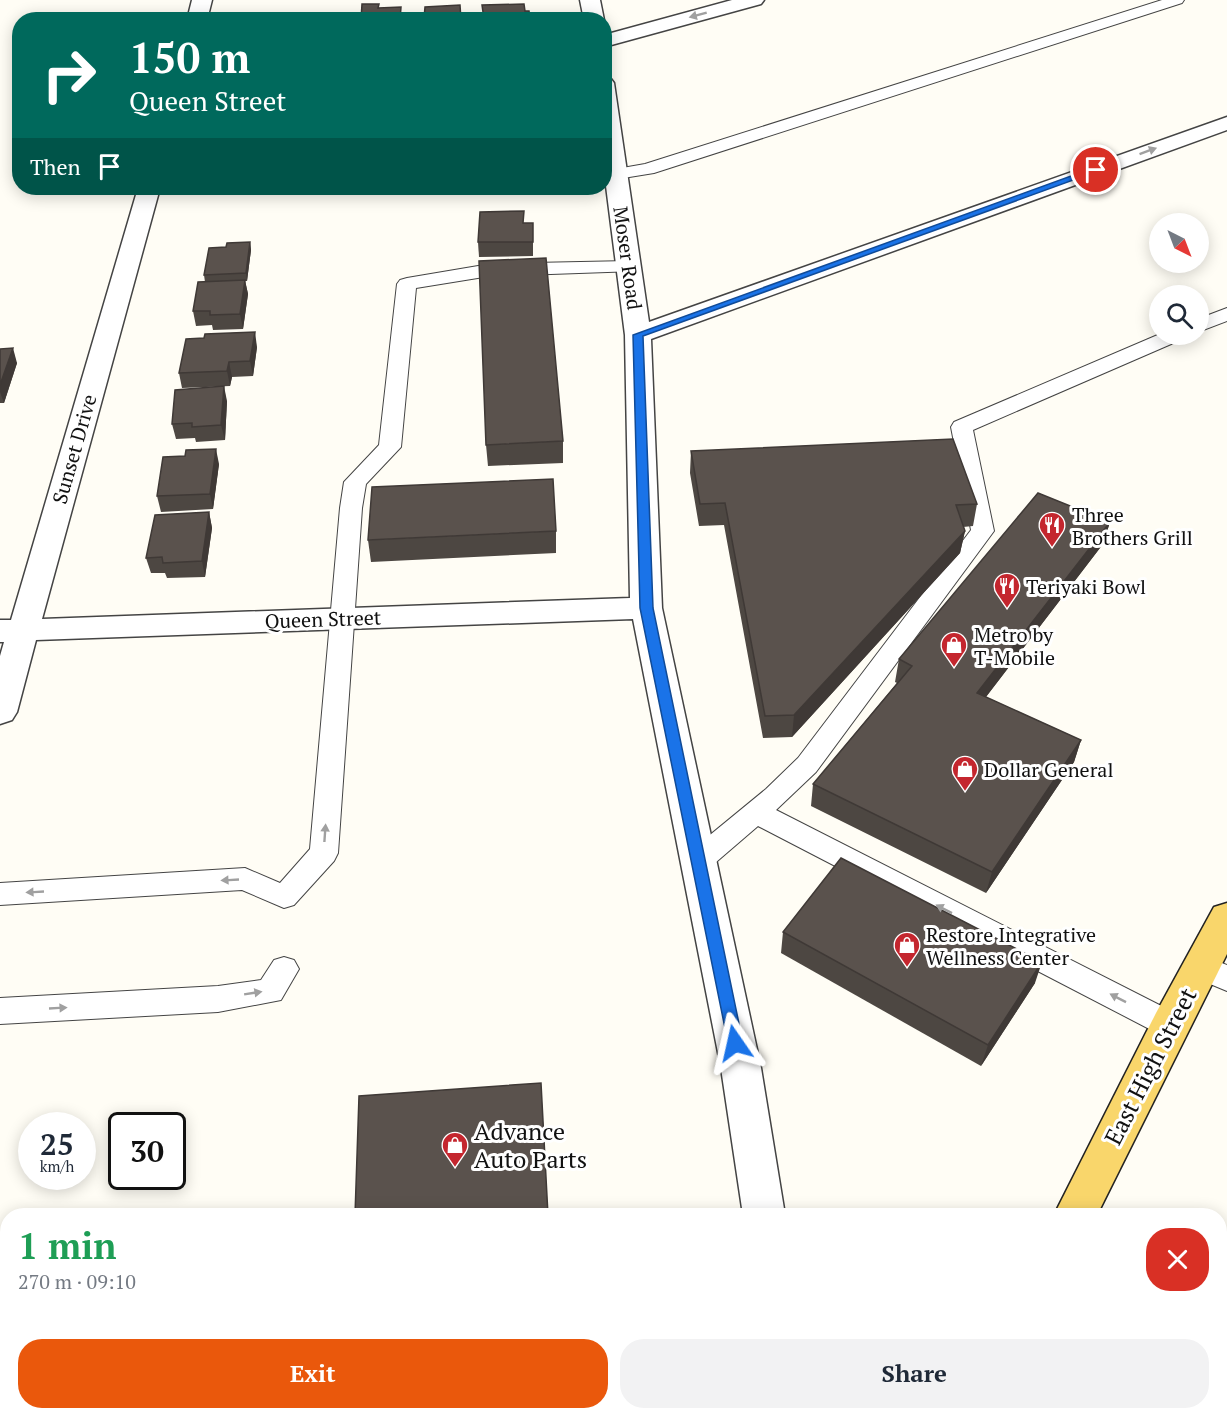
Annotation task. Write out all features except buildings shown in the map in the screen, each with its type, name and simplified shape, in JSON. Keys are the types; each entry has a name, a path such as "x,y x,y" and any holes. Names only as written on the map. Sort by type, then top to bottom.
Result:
{"main road":[{"name":"East High Street","path":"1078,1208 1170,1025 1214,973 1227,918"}],"street":[{"path":"612,39 754,0"},
{"path":"638,335 1227,123"},
{"name":"Moser Road","path":"612,139 638,335 646,608 741,1068 763,1208"},
{"name":"Sunset Drive","path":"0,712 11,630 147,195"},
{"name":"Queen Street","path":"11,630 646,608"}],"lane":[{"path":"617,174 648,169 1177,0"},
{"path":"0,894 245,879 284,897 324,853 355,482 390,447 407,284 490,270 629,267"},
{"path":"1209,321 1227,314"},
{"path":"698,861 807,765 983,531 962,427 1152,345"},
{"path":"755,813 1170,1025"},
{"path":"0,1011 218,999 270,991 284,969"}],"place":[{"name":"Three Brothers Grill","path":"1052,548"},
{"name":"Teriyaki Bowl","path":"1007,609"},
{"name":"Metro by T-Mobile","path":"954,668"},
{"name":"Dollar General","path":"965,792"},
{"name":"Restore Integrative Wellness Center","path":"907,968"},
{"name":"Advance Auto Parts","path":"455,1168"}],"route":[{"path":"735,1043 646,608 638,335 1096,170"}]}
